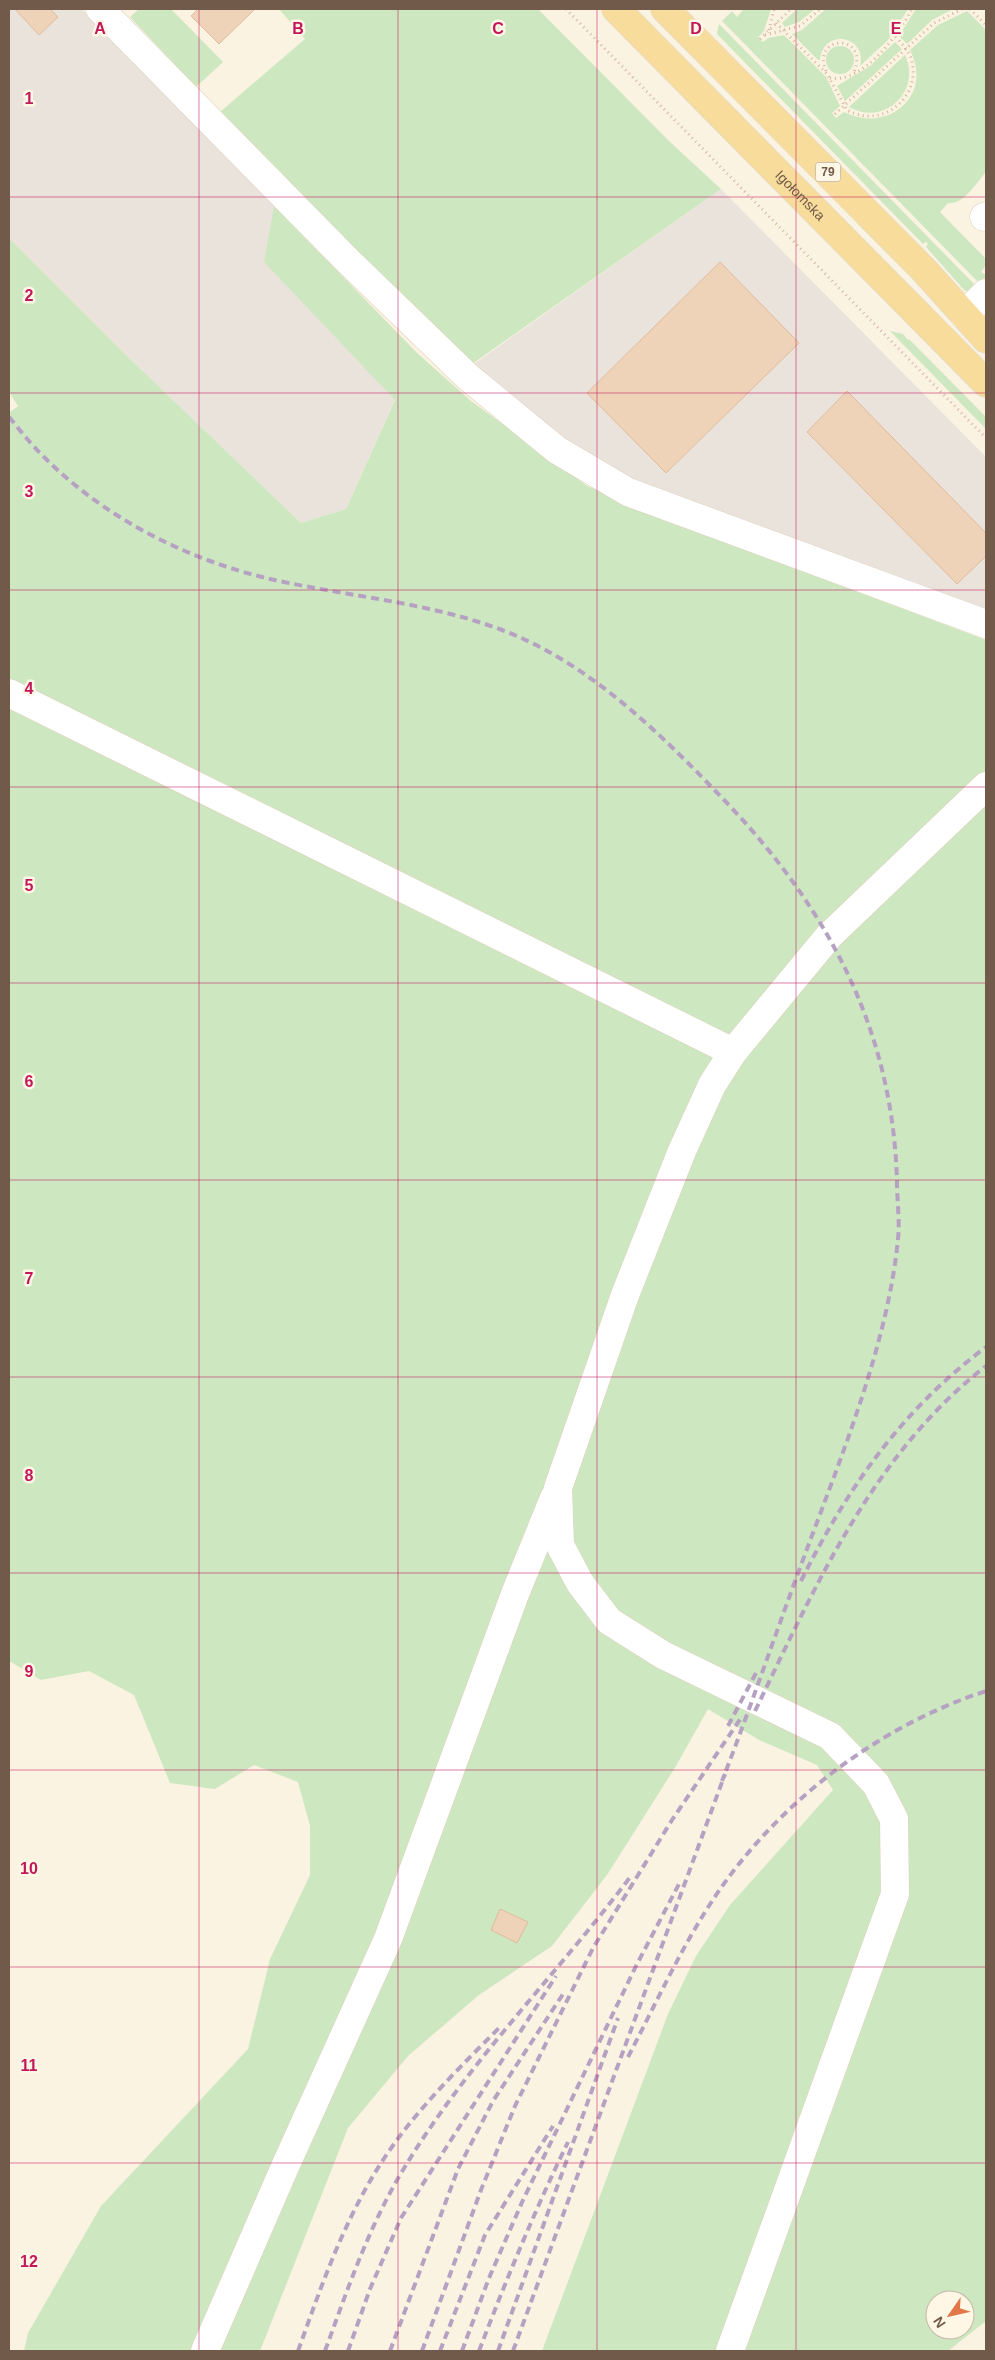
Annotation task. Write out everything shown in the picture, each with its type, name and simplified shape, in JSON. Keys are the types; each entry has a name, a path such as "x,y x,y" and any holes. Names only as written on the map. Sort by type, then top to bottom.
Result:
{"main road":[{"name":"Igołomska","path":"616,9 986,384"},
{"name":"79","path":"665,9 814,157 923,269 986,339"}],"lane":[{"path":"100,9 349,262 468,377 556,450 628,492 986,624"},
{"path":"964,315 986,293"},
{"path":"9,693 733,1052"},
{"path":"205,2351 228,2294 388,1939 515,1594 558,1488 625,1295 675,1169 712,1085 733,1052 829,936 986,786"},
{"path":"558,1488 560,1545 580,1583 609,1621 662,1655 830,1736 876,1784 894,1819 895,1894 730,2351"}],"path":[{"path":"566,9 986,438"},
{"path":"769,30 774,9"},
{"path":"760,39 791,9"},
{"path":"765,35 800,26 820,9"},
{"path":"830,78 841,78 875,58 895,36 912,9"},
{"path":"835,114 939,20 962,9"},
{"path":"970,9 986,25"},
{"path":"776,23 827,74 844,106 854,113 870,116 886,113 901,103 911,87 913,76 911,59 906,49 895,36"},
{"path":"827,74 824,64 824,53 832,44 842,42 850,45 856,52 857,63 854,72"}],"shaded area":[{"path":"9,9 82,9 416,352 346,509 301,523 126,355 9,238"},
{"path":"721,189 986,457 986,610 671,496 626,476 577,450 471,366"}],"green space":[{"path":"139,9 171,9 223,62 196,87 130,17"},
{"path":"279,9 538,9 669,141 721,189 465,369 220,112 305,39"},
{"path":"744,9 771,9 764,31 758,37 763,42 768,38 784,35 826,77 840,106 832,113 836,118 844,112 860,118 876,118 890,114 902,106 911,96 916,82 916,67 910,50 938,25 967,11 986,30 986,172 964,197 954,203 948,203 940,212 986,259 986,265 981,272 986,275 986,280 981,285 722,21 732,11 737,17"},
{"path":"797,9 815,9 799,22 785,27 782,23"},
{"path":"826,9 908,9 888,40 860,66 861,56 858,48 852,42 836,39 823,50 820,60 818,60 792,34 802,30"},
{"path":"916,9 953,9 932,20 907,44 899,36"},
{"path":"719,24 978,288 975,291 965,291 926,247 928,244 926,242 923,244 717,34"},
{"path":"895,42 902,49 845,101 837,86 870,66"},
{"path":"840,46 850,50 854,60 850,70 840,74 830,70 826,60 830,50"},
{"path":"905,55 909,68 908,81 904,93 896,102 887,109 875,112 862,112 849,107"},
{"path":"274,206 416,352 471,401 587,486 670,521 986,640 986,2321 975,2330 975,2290 925,2290 925,2340 962,2340 948,2351 542,2351 668,2014 696,1956 730,1905 833,1790 817,1765 759,1740 708,1709 676,1766 607,1875 552,1946 479,1995 408,2056 348,2128 260,2351 24,2351 28,2333 101,2206 248,2049 270,1959 310,1875 310,1826 298,1782 254,1765 215,1789 170,1783 134,1695 89,1671 41,1680 9,1661 9,413 18,406 9,392 9,238 126,355 301,523 346,509 395,400 264,262"},
{"path":"890,331 903,334 909,339 986,417 986,429"}],"building":[{"path":"15,9 50,9 58,17 39,35"},
{"path":"198,9 255,9 219,44 191,16"},
{"path":"720,262 799,343 666,473 587,393"},
{"path":"847,391 986,533 986,556 957,584 807,432"},
{"path":"500,1909 528,1922 517,1943 491,1930"}],"railway":[{"path":"9,417 40,453 65,477 92,498 150,535 182,550 246,573 279,581 392,601 475,621 534,644 565,661 595,681 650,727 726,802 763,843 796,886 824,930 849,976 868,1024 883,1074 893,1127 899,1225 893,1278 874,1357 849,1435 722,1781"},
{"path":"801,1581 838,1514 879,1453 928,1397 986,1347"},
{"path":"755,1711 825,1570 851,1524 879,1481 911,1439 946,1401 986,1366"},
{"path":"728,1726 756,1673"},
{"path":"628,2057 677,1960 704,1913 735,1869 760,1839 816,1786 880,1740 914,1721 986,1691"},
{"path":"422,2351 481,2190 515,2106 593,1948 672,1820 741,1718"},
{"path":"513,2351 725,1774"},
{"path":"325,2351 351,2280 381,2210 406,2165 431,2126 486,2053 631,1876"},
{"path":"462,2351 489,2278 523,2200 636,1966 679,1884"},
{"path":"348,2351 370,2289 401,2218 556,1976"},
{"path":"390,2351 458,2169 493,2101 565,1991"},
{"path":"498,2351 618,2018"},
{"path":"298,2351 346,2227 385,2157 425,2105 501,2026"},
{"path":"440,2351 485,2235 553,2126"},
{"path":"479,2351 521,2245 568,2142"}]}
